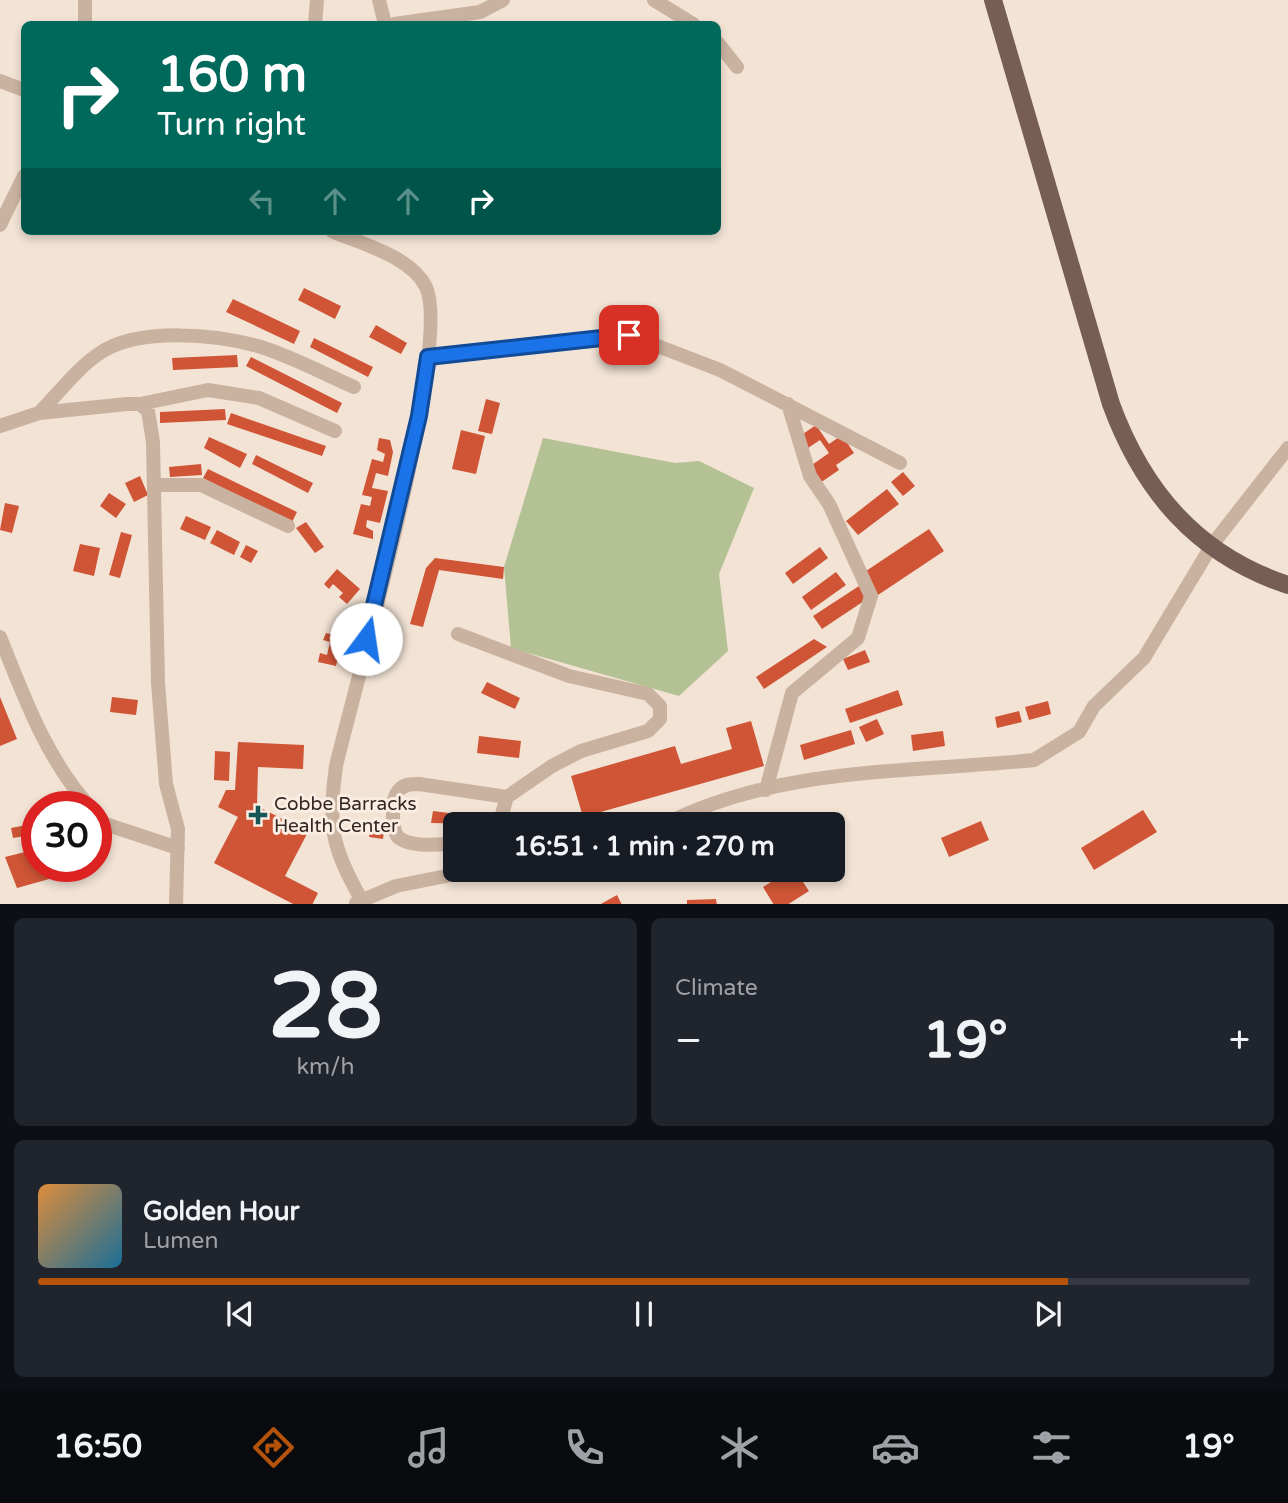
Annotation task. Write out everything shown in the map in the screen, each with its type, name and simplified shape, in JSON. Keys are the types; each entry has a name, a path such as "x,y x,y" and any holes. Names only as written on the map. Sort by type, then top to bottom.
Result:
{"main road":[{"path":"993,0 1111,404 1124,439 1143,475 1167,506 1212,545 1254,570 1288,585"}],"street":[{"path":"85,0 85,21"},
{"path":"315,21 317,0"},
{"path":"379,0 384,21"},
{"path":"416,21 480,12 503,0"},
{"path":"654,0 688,21"},
{"path":"721,47 737,67"},
{"path":"0,81 21,89"},
{"path":"0,225 21,182"},
{"path":"340,235 417,273 429,297 428,357 419,416 338,757 332,799 332,832 336,853 358,902 396,886 443,877"},
{"path":"39,413 98,355 117,344 148,336 179,335 260,347 354,387"},
{"path":"428,357 629,335 720,370 900,463"},
{"path":"0,426 39,413 139,404 208,390 259,398 335,430"},
{"path":"139,404 148,411 151,420 158,683 166,784 178,829 176,904"},
{"path":"766,790 792,693 858,638 871,596 829,505 810,476 788,404"},
{"path":"696,812 729,799 836,774 1034,760 1054,750 1079,732 1094,706 1144,658 1212,545 1288,448"},
{"path":"154,485 201,485 288,526"},
{"path":"458,634 569,676 649,694 660,706 660,719 648,731 581,751 552,766 507,797 503,812"},
{"path":"0,636 34,718 68,783 75,791"},
{"path":"443,844 406,842 397,837 394,830 394,796 407,784 507,797"},
{"path":"112,826 178,848"}],"green space":[{"path":"543,438 675,463 699,461 754,488 719,574 728,651 679,696 511,648 504,567"}],"building":[{"path":"304,288 341,306 335,319 298,300"},
{"path":"233,299 300,331 294,344 226,312"},
{"path":"376,325 407,343 401,354 369,337"},
{"path":"314,338 373,367 368,377 310,347"},
{"path":"237,355 238,367 173,370 172,358"},
{"path":"251,357 342,403 337,413 246,366"},
{"path":"486,399 500,403 492,434 478,431"},
{"path":"225,409 226,420 160,423 160,412"},
{"path":"231,413 326,446 322,456 227,424"},
{"path":"816,425 829,444 842,435 854,453 836,465 839,470 820,483 809,467 829,453 820,440 808,448 800,436"},
{"path":"461,430 485,436 476,474 452,469"},
{"path":"209,437 247,454 240,468 204,448"},
{"path":"379,438 390,440 393,452 388,476 376,473 372,488 388,491 380,523 367,520 366,527 373,531 373,539 353,534 361,504 370,506 372,497 362,495 372,459 383,462 385,454 377,450"},
{"path":"256,455 313,483 308,493 252,464"},
{"path":"201,464 202,475 170,477 169,467"},
{"path":"208,469 297,512 292,522 203,478"},
{"path":"903,472 915,486 903,496 891,482"},
{"path":"140,476 148,495 134,502 125,483"},
{"path":"887,489 899,504 858,535 846,521"},
{"path":"109,493 126,504 116,518 100,506"},
{"path":"5,503 19,506 12,533 0,530"},
{"path":"186,516 211,527 205,540 180,529"},
{"path":"306,522 324,547 315,553 296,528"},
{"path":"929,529 944,551 878,595 863,573"},
{"path":"217,530 240,542 234,555 210,543"},
{"path":"121,532 132,535 120,578 109,575"},
{"path":"80,544 100,548 94,576 73,571"},
{"path":"246,545 258,551 251,563 240,557"},
{"path":"820,547 828,558 793,584 785,573"},
{"path":"435,558 504,567 503,579 439,570 423,627 410,624 426,568"},
{"path":"337,569 360,589 347,604 339,597 343,593 333,584 329,589 324,584"},
{"path":"836,572 846,585 811,610 802,597"},
{"path":"859,586 867,599 822,629 813,616"},
{"path":"326,633 343,637 336,666 318,662 320,653 327,655 330,642 323,640"},
{"path":"814,639 827,647 764,689 756,677"},
{"path":"865,650 870,662 848,670 843,659"},
{"path":"487,682 520,698 515,709 481,693"},
{"path":"898,690 903,705 850,723 845,709"},
{"path":"0,697 17,739 0,746"},
{"path":"112,697 138,700 136,715 110,712"},
{"path":"1048,701 1051,714 1029,720 1025,707"},
{"path":"1019,711 1022,722 997,728 995,717"},
{"path":"877,719 884,734 866,742 859,727"},
{"path":"751,721 764,766 601,812 582,812 571,776 675,746 681,764 732,749 726,728"},
{"path":"851,730 855,744 804,760 800,745"},
{"path":"943,731 945,746 913,751 911,735"},
{"path":"479,736 521,741 519,758 477,753"},
{"path":"238,742 304,745 303,769 258,767 257,806 308,832 285,876 318,893 312,904 293,904 214,863 238,817 218,807 226,790 235,790"},
{"path":"215,751 230,752 229,781 214,780"},
{"path":"1143,810 1157,832 1094,870 1081,848"},
{"path":"433,811 443,812 443,823 431,823"},
{"path":"981,821 989,840 949,857 941,838"},
{"path":"371,822 385,824 383,839 369,837"},
{"path":"21,826 21,837 13,838 11,828"},
{"path":"21,853 21,882 38,882 17,888 5,857"},
{"path":"771,882 803,882 809,891 789,904 773,904 763,887"},
{"path":"617,895 622,904 601,904"},
{"path":"716,899 717,904 687,904 687,900"}],"place":[{"name":"Cobbe Barracks Health Center","path":"258,815"}],"route":[{"path":"366,639 419,416 428,357 629,335"}]}
